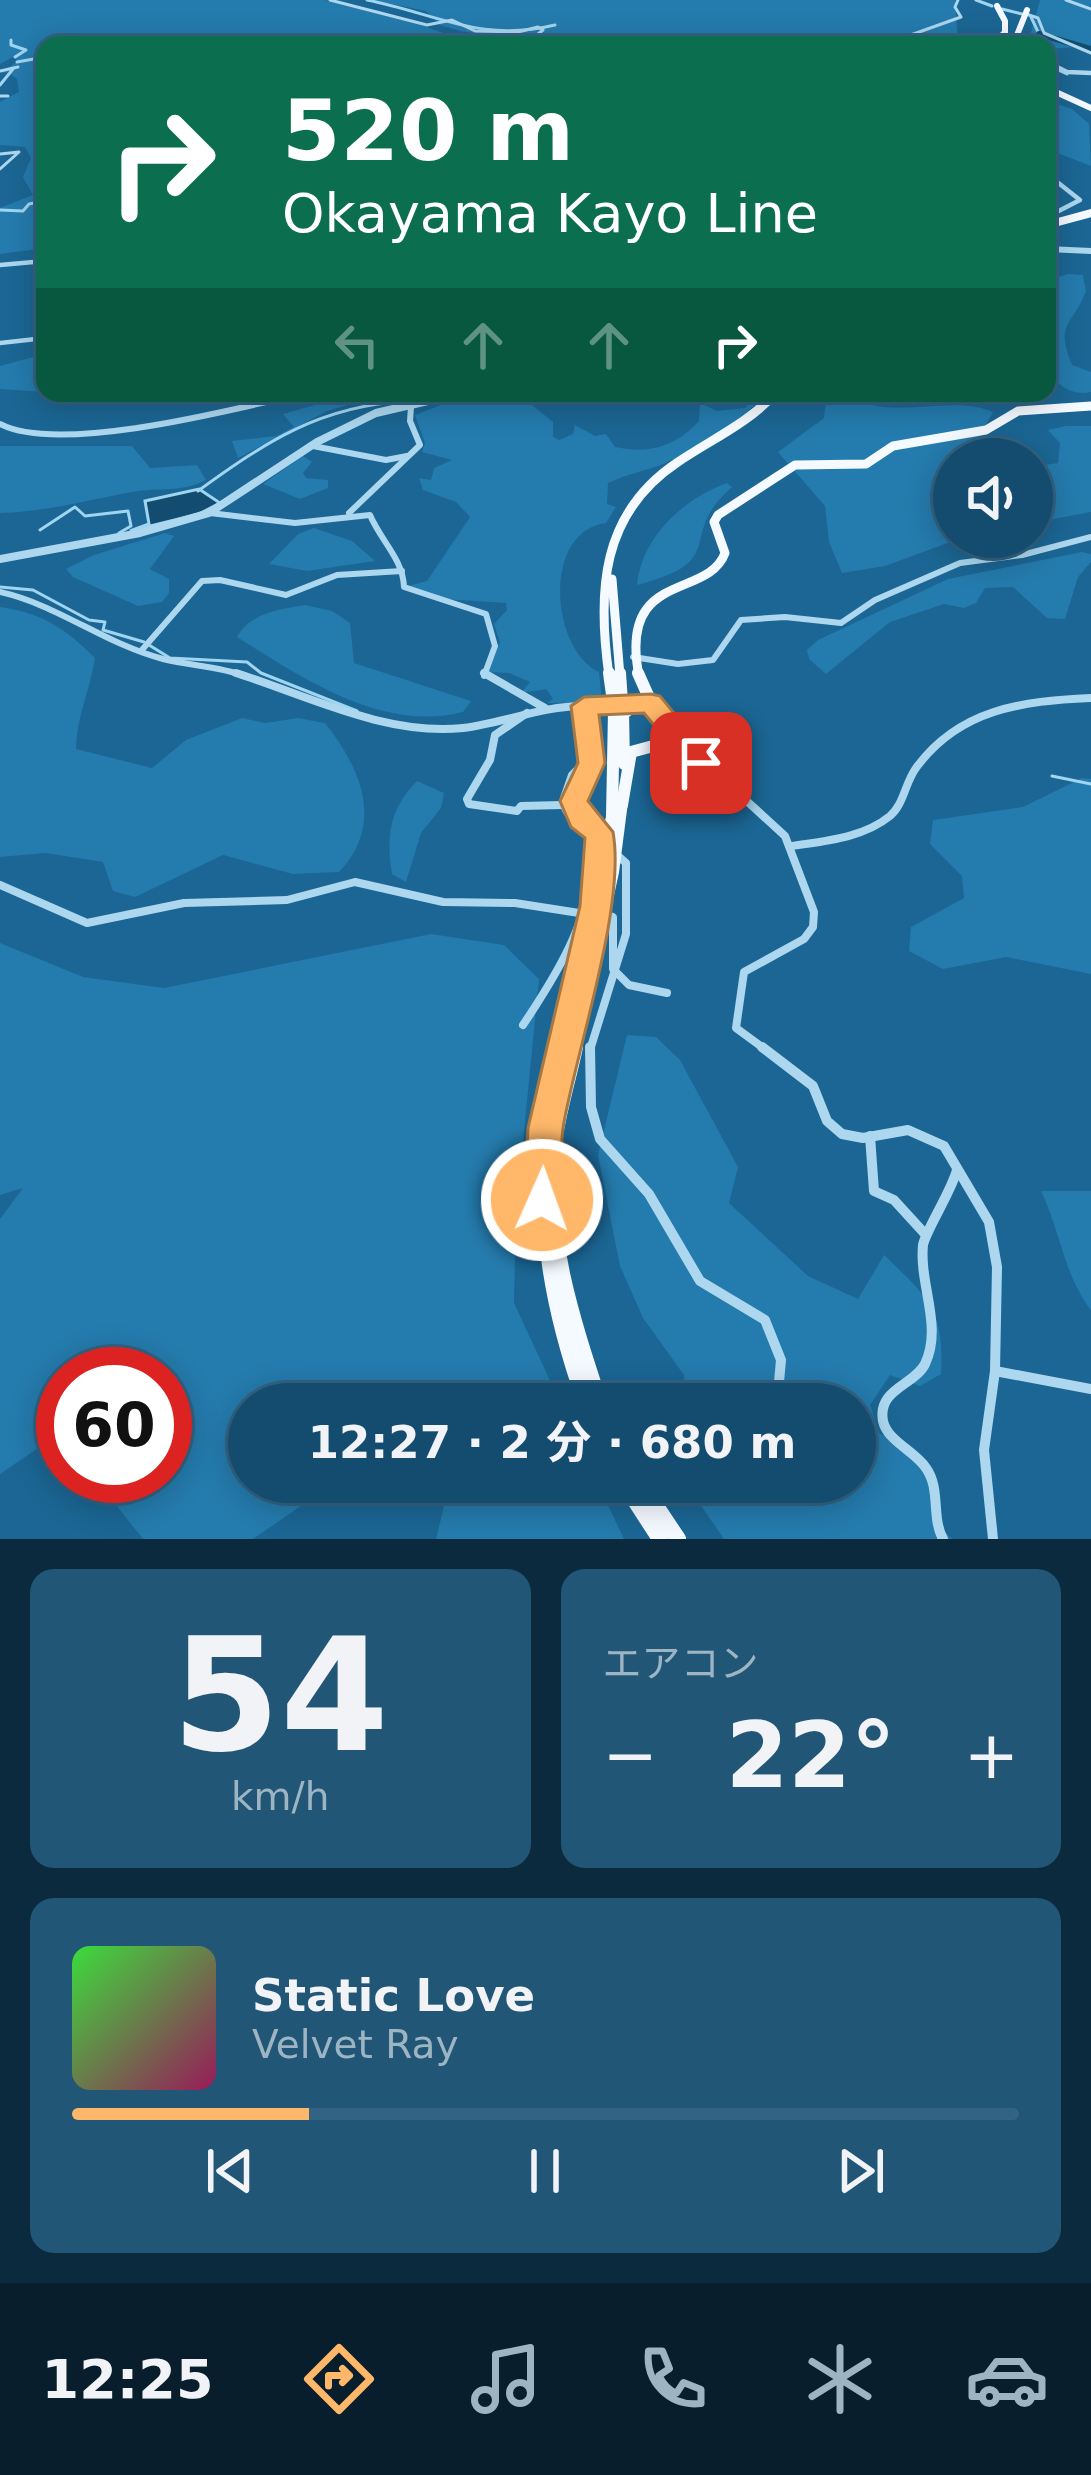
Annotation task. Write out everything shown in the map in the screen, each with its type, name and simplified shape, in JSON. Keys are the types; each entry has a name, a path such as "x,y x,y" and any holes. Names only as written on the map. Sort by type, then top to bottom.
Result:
{"main road":[{"path":"997,6 1006,29 1004,36"},
{"path":"1013,36 1026,12"},
{"path":"1017,32 1018,36"},
{"path":"1056,93 1091,110"},
{"path":"1056,221 1091,214"},
{"path":"622,806 621,704 611,573 624,523 664,478 746,427 770,402"},
{"path":"594,912 616,854 631,752 679,739 651,703 633,657 643,618 658,596 713,572 724,557 715,518 786,468 858,466 902,443 986,430 1018,411 1091,406"},
{"path":"579,1383 552,1297 542,1160 553,1083 594,912 602,841 578,813 575,794 589,772 584,706 651,703"},
{"path":"621,704 631,734 653,744"},
{"path":"593,1383 567,1305 552,1200 561,1096 610,832 621,704"},
{"path":"578,813 592,819 604,814 616,748"},
{"path":"637,1503 660,1539"},
{"path":"654,1503 678,1539"}],"street":[{"path":"329,0 424,24 452,20 465,29 501,33 542,28 541,36"},
{"path":"908,36 961,17 955,7 958,0"},
{"path":"1066,0 1091,9"},
{"path":"1026,12 1037,18 1049,36"},
{"path":"1056,39 1091,53"},
{"path":"0,70 18,67"},
{"path":"1056,67 1091,73"},
{"path":"0,154 19,152 0,169"},
{"path":"1056,181 1080,200 1056,217"},
{"path":"1056,249 1091,250"},
{"path":"0,265 36,262"},
{"path":"0,343 36,339"},
{"path":"0,424 17,433 76,434 264,402"},
{"path":"347,514 415,454 420,445 410,421 413,402"},
{"path":"0,560 140,533 209,513 312,446 376,413 428,402"},
{"path":"312,446 338,444 362,456 389,460 415,454"},
{"path":"209,513 295,523 370,515 402,571 404,586 430,599 478,607 495,636 484,676 547,709"},
{"path":"633,657 676,663 711,661 720,655 741,620 784,616 841,623 875,600 960,563 1022,555 1091,537"},
{"path":"141,650 202,581 214,578 264,594 295,596 334,576 380,579 402,571"},
{"path":"0,592 39,601 174,662 211,664 393,725 462,728 547,709 584,706"},
{"path":"792,846 845,837 888,816 896,810 910,778 946,734 970,720 1040,698 1091,698"},
{"path":"527,713 492,739 490,760 467,799 469,804 517,811 521,806 562,806"},
{"path":"679,739 792,846 814,912 814,927 805,939 744,972 736,1028 813,1086 835,1130 852,1138 902,1130 944,1146 989,1222 996,1247 994,1371 984,1450 993,1539"},
{"path":"523,1025 594,912 593,843 562,806 563,789 590,756"},
{"path":"616,854 626,863 628,920 590,1048 599,1138 651,1196 664,1232 697,1279 745,1304 772,1328 782,1383"},
{"path":"0,885 87,923 184,903 287,900 365,881 400,895 443,902 515,903 594,912 614,917 613,969 629,985 667,993"},
{"path":"870,1136 874,1191 894,1200 926,1235"},
{"path":"943,1539 936,1530 938,1499 928,1468 888,1436 883,1422 886,1400 920,1372 933,1337 924,1287 926,1235 948,1200 958,1169"},
{"path":"994,1371 1091,1389"}],"shaded area":[{"path":"0,0 325,0 380,11 452,36 36,36 36,249 0,254 0,208 33,195 23,177 31,158 25,147 0,145 0,102 19,92 17,79 8,72 0,73 18,61 13,57 0,64"},
{"path":"373,0 955,0 958,36 495,36 440,25 426,11"},
{"path":"1040,0 1091,0 1091,46 1056,48 1056,36 1030,36"},
{"path":"1056,104 1072,109 1089,124 1091,166 1056,152"},
{"path":"1083,275 1086,291 1067,325 1065,340 1072,365 1091,372 1091,392 1077,393 1056,381 1056,278"},
{"path":"36,356 36,391 0,389 0,366"},
{"path":"326,402 357,402 327,411 238,458 232,441 276,436 294,427 283,414"},
{"path":"449,402 528,402 553,422 553,437 559,440 573,434 575,425 595,436 606,434 615,447 639,450 661,446 690,430 699,421 700,403 717,411 758,402 691,451 608,483 607,504 616,507 606,523 585,531 571,546 560,592 563,617 570,640 599,672 602,702 547,703 553,699 546,689 521,693 530,682 509,673 486,672 500,642 494,624 507,610 506,603 442,599 408,586 427,581 470,517 456,502 423,490 419,478 431,480 434,468 452,460 422,452 425,443 415,415"},
{"path":"826,402 897,408 953,405 993,412 979,438 933,438 933,548 885,566 842,573 829,542 825,506 778,452 824,418"},
{"path":"1091,426 1091,512 1053,519 1053,464 1058,463 1060,443 1048,430"},
{"path":"0,446 132,446 150,468 197,465 206,480 179,488 0,513"},
{"path":"303,456 312,462 303,473 306,478 328,480 328,488 300,499 263,484"},
{"path":"727,483 732,487 706,520 694,556 666,576 637,585 647,551 667,522 695,499"},
{"path":"199,489 220,503 199,514 130,531 149,524 145,501"},
{"path":"314,528 352,541 375,561 307,571 269,564 298,534"},
{"path":"165,533 174,536 150,569 169,579 169,593 162,602 138,606 73,577 66,569 94,555"},
{"path":"1091,554 1065,619 1047,618 1013,587 985,588 976,603 964,608 944,604 890,622 826,674 809,659 807,650 818,640 948,579"},
{"path":"305,605 332,611 350,623 354,663 471,701 463,712 433,716 373,708 316,684 237,637 258,617"},
{"path":"0,607 52,624 95,658 76,749 152,768 186,740 242,718 265,723 298,718 325,723 349,759 363,796 361,835 353,854 339,872 293,874 223,855 135,897 113,891 103,862 46,853 0,857"},
{"path":"1082,778 1091,779 1091,974 1006,957 943,969 909,951 911,927 964,898 962,876 930,844 933,820 1023,807"},
{"path":"417,781 444,793 441,808 421,833 406,882 392,874 390,836 400,802"},
{"path":"431,934 504,945 539,979 516,1213 514,1303 551,1383 228,1383 228,1503 305,1503 253,1539 143,1539 116,1505 192,1503 192,1347 36,1347 36,1449 0,1474 0,1219 23,1188 0,1195 0,943 83,977 164,988"},
{"path":"627,1035 656,1037 680,1060 738,1167 729,1203 808,1276 858,1299 884,1255 930,1306 940,1334 941,1374 920,1386 890,1375 876,1396 876,1383 684,1383 684,1375 643,1318 620,1266 598,1155"},
{"path":"1041,1191 1091,1191 1091,1310 1074,1283"},
{"path":"876,1424 879,1433 926,1469 941,1525 952,1539 724,1539 699,1503 876,1503"},
{"path":"445,1503 607,1503 624,1539 436,1539"}],"waterway":[{"path":"367,0 481,29 555,25"},
{"path":"976,0 992,6"},
{"path":"1002,9 1022,14"},
{"path":"1031,17 1039,34"},
{"path":"1039,34 1046,36"},
{"path":"1056,39 1091,49"},
{"path":"11,40 11,45 26,50 15,57"},
{"path":"17,62 36,59"},
{"path":"0,85 13,69"},
{"path":"1056,69 1067,74"},
{"path":"0,210 23,211 36,203"},
{"path":"198,491 296,429 347,410 397,402"},
{"path":"40,530 75,507 85,516 128,511 131,526 119,533"},
{"path":"0,587 33,590 89,620 105,622 103,630 144,642"},
{"path":"149,645 170,658 247,662 261,673 357,711"},
{"path":"1052,776 1091,784"}],"route":[{"path":"542,1200 545,1128 596,906 602,848 599,832 581,819 574,801 591,763 584,706 651,703 701,763"}]}
